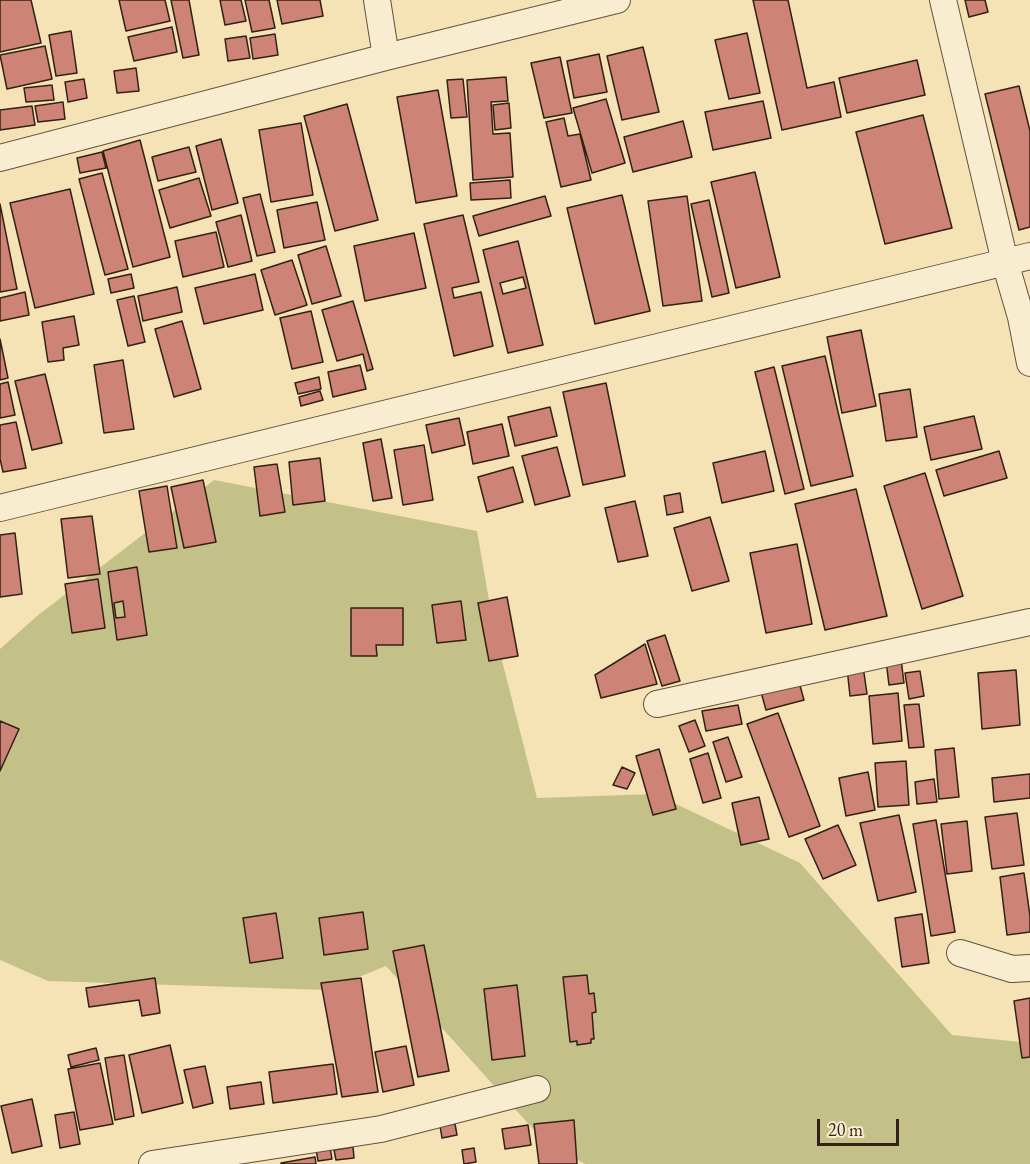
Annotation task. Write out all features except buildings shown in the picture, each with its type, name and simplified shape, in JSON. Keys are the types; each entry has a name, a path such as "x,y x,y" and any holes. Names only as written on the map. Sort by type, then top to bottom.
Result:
{"street":[{"path":"377,0 386,57"},
{"path":"0,159 386,57 617,0"},
{"path":"943,0 1005,262 1021,317 1030,363"},
{"path":"0,508 1030,256"},
{"path":"657,704 1030,622"},
{"path":"960,953 1012,969 1030,968"},
{"path":"152,1164 381,1129 537,1089"}],"shaded area":[{"path":"214,480 477,531 494,629 537,798 655,794 800,863 952,1035 1030,1043 1030,1164 585,1164 543,1140 386,966 327,990 48,981 0,960 0,649 37,616"}]}
